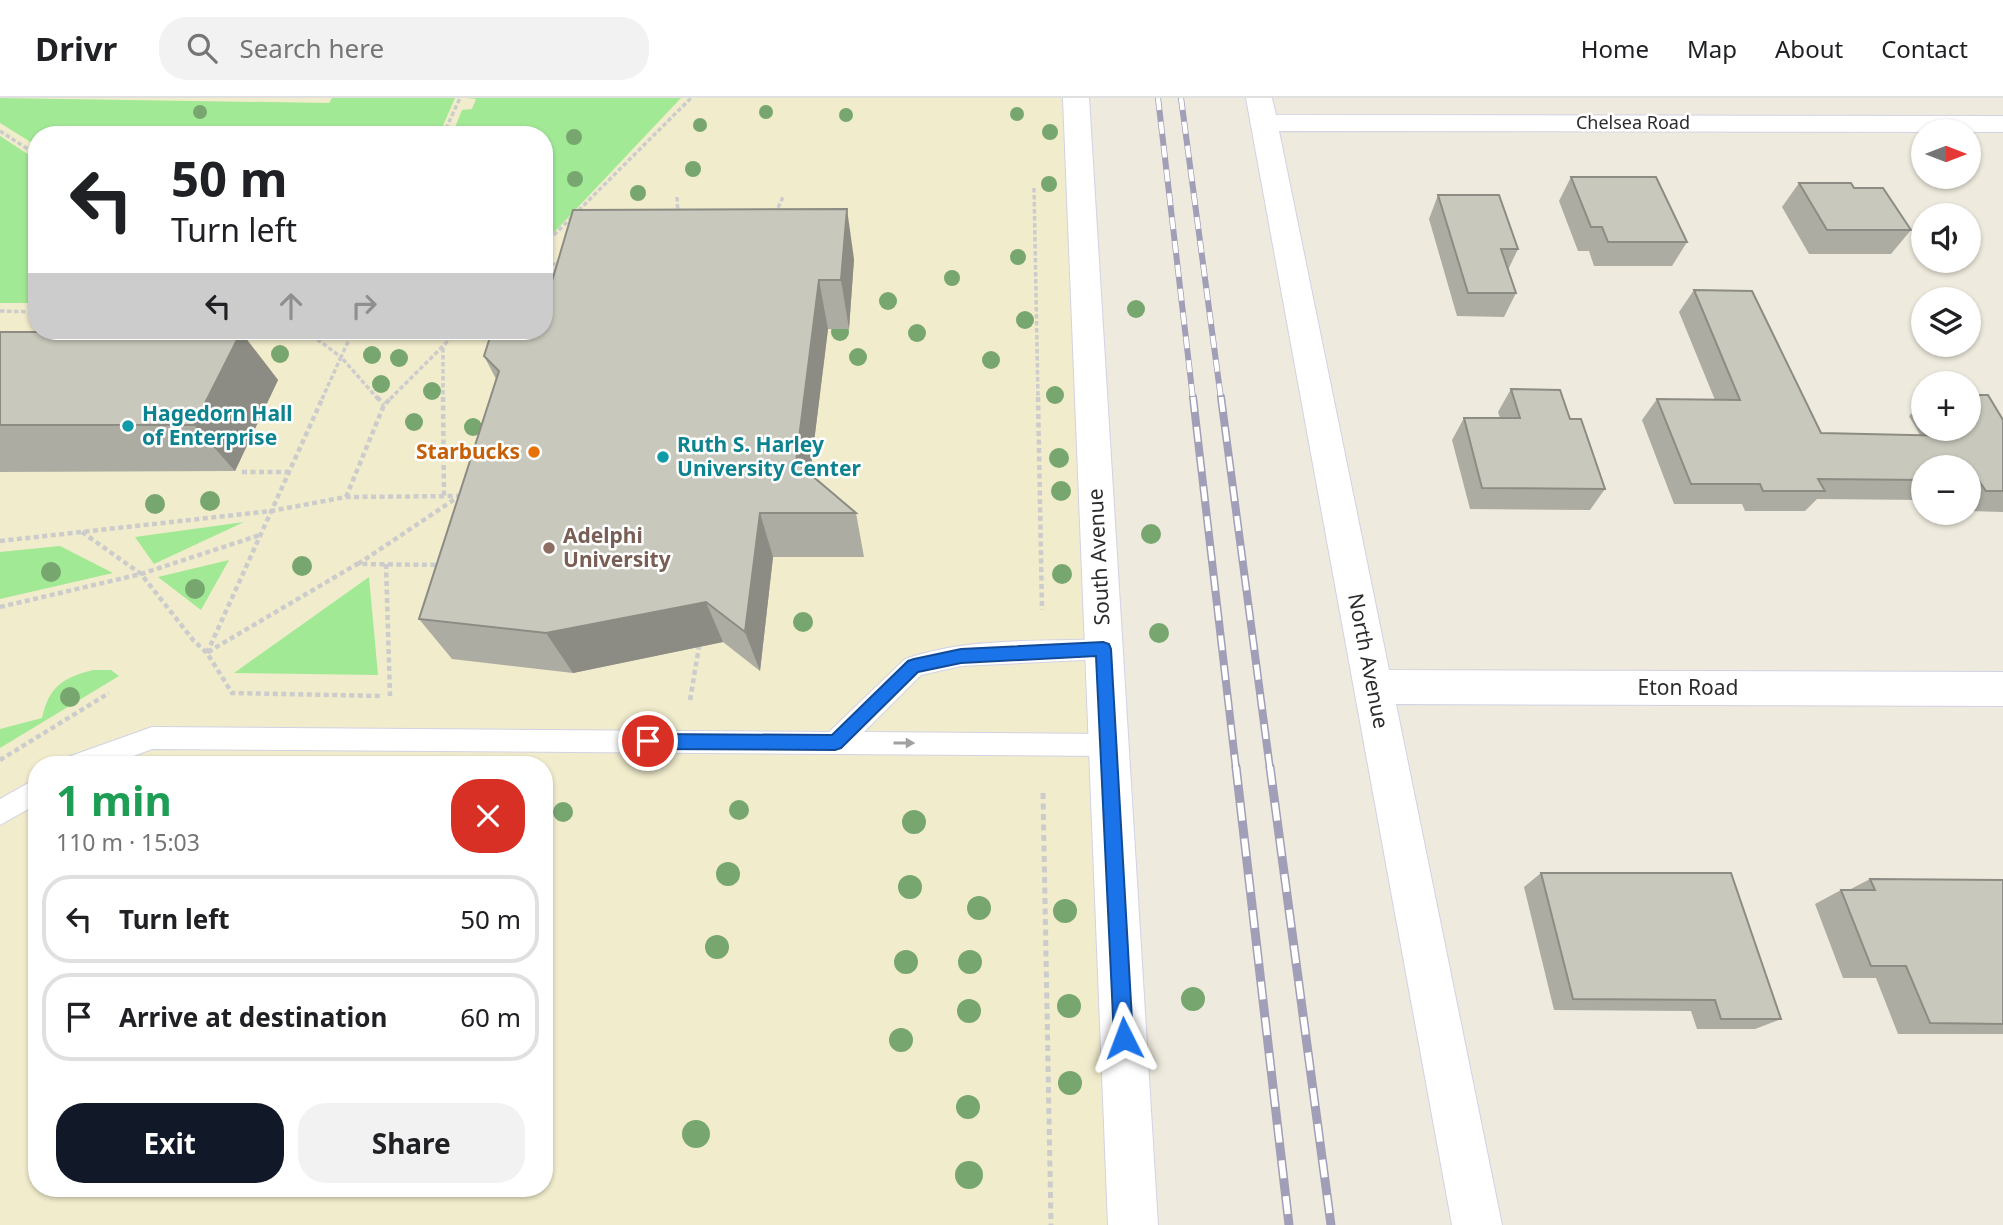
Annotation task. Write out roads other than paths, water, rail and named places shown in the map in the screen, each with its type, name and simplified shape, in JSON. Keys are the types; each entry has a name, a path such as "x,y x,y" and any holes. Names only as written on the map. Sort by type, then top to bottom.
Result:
{"street":[{"name":"South Avenue","path":"1076,98 1133,1225"},
{"name":"Chelsea Road","path":"1261,110 2003,124"},
{"name":"North Avenue","path":"1261,110 1477,1225"},
{"name":"Eton Road","path":"1373,687 2003,688"}],"lane":[{"path":"835,743 914,666 961,656 1103,649"},
{"path":"102,756 152,738 1109,745"},
{"path":"0,813 28,796"}],"railway":[{"path":"1158,98 1193,399"},
{"path":"1181,98 1221,399"},
{"path":"1193,397 1236,769"},
{"path":"1221,397 1270,769"},
{"path":"1236,767 1289,1225"},
{"path":"1270,767 1331,1225"}],"place":[{"name":"Hagedorn Hall of Enterprise","path":"128,426"},
{"name":"Starbucks","path":"534,452"},
{"name":"Ruth S. Harley University Center","path":"663,457"},
{"name":"Adelphi University","path":"549,548"}]}
